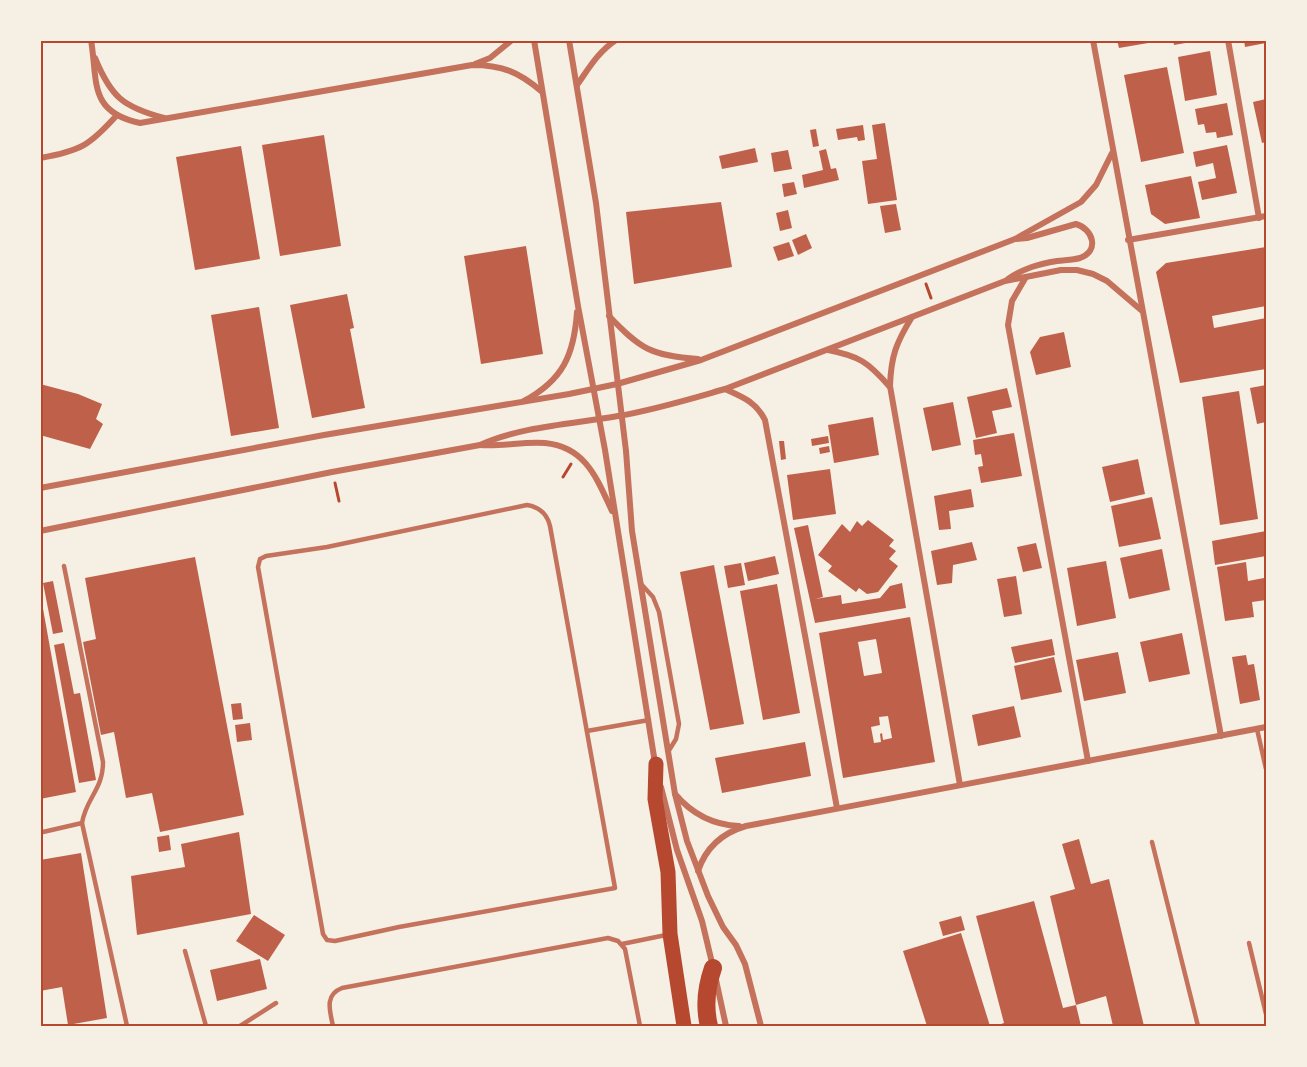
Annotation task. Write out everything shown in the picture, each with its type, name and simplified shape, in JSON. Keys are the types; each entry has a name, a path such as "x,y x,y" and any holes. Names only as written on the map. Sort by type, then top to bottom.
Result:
{"highway":[{"path":"709,1026 705,1007 713,968"}],"main road":[{"path":"656,764 655,799 668,872 670,934 684,1026"}],"street":[{"path":"91,40 93,74 97,90 105,104 117,115 140,123 472,65 491,65 510,70 527,79 542,92"},
{"path":"472,65 490,58 512,40"},
{"path":"534,40 656,764 677,850 702,921 726,1026"},
{"path":"569,40 596,203 631,523 675,794 698,872 717,917 736,945 745,964 761,1026"},
{"path":"576,86 595,58 616,40"},
{"path":"1093,40 1221,736"},
{"path":"1128,240 1263,217 1228,40"},
{"path":"93,54 103,78 114,94 138,111 164,118"},
{"path":"40,158 69,153 88,144 117,115"},
{"path":"40,488 324,435 518,404 617,384 701,360 1015,239 1081,202 1096,184 1112,153"},
{"path":"1005,281 1039,264 1081,258 1092,246 1089,231 1076,224 1027,238 1015,239"},
{"path":"40,531 332,472 480,445 503,436 621,416 725,389 1005,281 1061,270 1077,270 1107,281 1141,310"},
{"path":"1026,277 1012,301 1008,326 1088,761"},
{"path":"518,404 542,391 557,377 567,361 573,344 578,306"},
{"path":"609,316 629,338 645,348 663,356 701,360"},
{"path":"912,317 895,345 890,386 960,785"},
{"path":"825,350 858,358 872,366 890,386"},
{"path":"725,389 749,400 761,412 765,420 837,808"},
{"path":"480,445 544,443 576,454 590,467 616,520"},
{"path":"698,872 706,854 719,838 736,828 1266,727"},
{"path":"675,794 694,813 706,819 746,826"}],"lane":[{"path":"527,505 540,509 550,526 586,732 615,888 399,927 335,941 327,940 323,934 262,590 258,567 260,559 266,555 327,547 527,505"},
{"path":"64,566 103,762 101,781 87,806 82,823 127,1026"},
{"path":"641,584 653,597 660,612 678,716 676,739 668,752"},
{"path":"586,732 649,720"},
{"path":"1257,729 1266,769"},
{"path":"43,832 82,823"},
{"path":"1152,842 1198,1026"},
{"path":"622,944 670,934"},
{"path":"333,1026 329,1002 333,993 342,988 598,939 613,939 622,944 627,954 640,1026"},
{"path":"1249,942 1266,1014"},
{"path":"185,951 206,1026"},
{"path":"240,1026 276,1003"}],"path":[{"path":"922,275 934,308"},
{"path":"332,472 339,501"}],"building":[{"path":"1117,40 1154,40 1154,42 1119,48"},
{"path":"1173,40 1190,40 1191,42 1174,45"},
{"path":"1244,40 1266,40 1266,43 1245,47"},
{"path":"1210,51 1217,95 1185,101 1178,57"},
{"path":"1167,67 1184,153 1141,162 1124,75"},
{"path":"1266,99 1266,142 1262,143 1253,102"},
{"path":"1227,103 1233,135 1217,138 1216,132 1206,133 1204,124 1198,125 1195,109"},
{"path":"885,123 897,200 868,204 862,161 877,159 872,125"},
{"path":"863,125 865,140 858,141 857,137 838,140 836,129"},
{"path":"816,129 819,146 813,147 810,130"},
{"path":"324,135 341,246 280,256 262,145"},
{"path":"1227,145 1237,193 1202,200 1198,182 1216,178 1213,163 1196,167 1193,152"},
{"path":"241,146 260,259 195,270 176,157"},
{"path":"755,148 758,162 722,169 719,156"},
{"path":"826,149 831,169 836,168 839,180 804,188 802,175 823,170 819,151"},
{"path":"788,150 792,169 774,172 771,153"},
{"path":"1191,176 1200,218 1165,224 1151,214 1145,185"},
{"path":"794,182 797,194 784,197 782,184"},
{"path":"721,202 732,267 634,284 626,212"},
{"path":"896,204 901,230 885,233 880,206"},
{"path":"788,210 792,228 780,231 776,213"},
{"path":"806,234 812,248 798,255 792,240"},
{"path":"789,242 794,256 778,261 773,247"},
{"path":"526,246 543,354 481,364 464,256"},
{"path":"1266,247 1266,306 1212,316 1214,328 1266,318 1266,369 1180,383 1156,272 1166,263"},
{"path":"347,294 354,328 350,329 365,408 312,418 290,305"},
{"path":"259,307 279,428 231,436 211,315"},
{"path":"1064,332 1071,367 1036,375 1030,352 1040,337"},
{"path":"40,384 78,394 102,404 96,419 103,424 90,449 40,435"},
{"path":"1266,385 1266,422 1257,424 1250,388"},
{"path":"1007,388 1012,407 992,411 997,433 976,438 967,397"},
{"path":"1239,391 1258,519 1220,525 1202,397"},
{"path":"953,402 961,445 932,451 923,408"},
{"path":"873,417 879,455 834,463 828,425"},
{"path":"1014,433 1022,476 981,483 978,467 983,466 981,454 975,455 973,440"},
{"path":"828,436 829,443 812,446 811,439"},
{"path":"779,441 784,441 786,459 781,460"},
{"path":"829,446 830,452 820,454 819,448"},
{"path":"1138,459 1145,494 1110,502 1102,467"},
{"path":"830,469 836,514 793,520 787,475"},
{"path":"971,489 974,507 949,511 951,529 939,530 934,496"},
{"path":"1152,497 1161,539 1119,547 1111,506"},
{"path":"868,520 894,540 889,546 896,551 889,559 898,566 878,592 867,594 859,588 856,592 828,571 832,566 818,555 842,524 850,532 857,521 862,526"},
{"path":"808,525 823,597 815,599 841,595 842,604 880,598 890,586 902,583 906,608 815,623 794,528"},
{"path":"1266,531 1266,556 1215,565 1212,541"},
{"path":"972,542 977,560 953,565 952,583 937,585 931,551"},
{"path":"1036,543 1042,568 1023,572 1017,547"},
{"path":"1162,549 1170,590 1129,599 1120,558"},
{"path":"775,556 779,574 748,581 744,563"},
{"path":"195,557 244,815 160,832 152,793 126,798 114,732 101,735 83,642 96,639 85,578"},
{"path":"1106,561 1116,618 1077,626 1067,568"},
{"path":"1246,562 1248,581 1264,578 1266,600 1252,602 1254,617 1225,621 1217,567"},
{"path":"741,563 745,585 728,588 724,566"},
{"path":"714,565 744,724 710,730 680,572"},
{"path":"1016,576 1022,614 1004,617 997,579"},
{"path":"53,581 63,632 53,634 43,583"},
{"path":"777,584 800,713 763,720 740,591"},
{"path":"40,592 76,792 40,799"},
{"path":"910,617 935,762 843,778 819,633","holes":["876,639 882,673 864,676 858,642","888,716 892,738 883,740 882,733 880,734 881,742 874,743 871,727 880,725 879,717"]},
{"path":"1182,633 1190,674 1149,682 1140,642"},
{"path":"1052,639 1055,655 1015,663 1011,647"},
{"path":"64,643 74,694 80,693 96,780 79,783 54,645"},
{"path":"1118,652 1126,693 1084,701 1076,660"},
{"path":"1246,655 1248,665 1254,664 1260,700 1240,704 1232,657"},
{"path":"1054,657 1062,692 1021,700 1014,666"},
{"path":"241,703 243,719 233,720 231,704"},
{"path":"1014,706 1021,737 978,746 972,715"},
{"path":"250,723 252,740 237,742 235,725"},
{"path":"805,742 811,776 722,793 715,758"},
{"path":"239,832 251,914 137,935 131,876 185,867 181,844"},
{"path":"169,835 171,850 159,852 157,837"},
{"path":"1079,839 1091,884 1109,879 1144,1026 1113,1026 1106,996 1076,1005 1050,896 1075,889 1062,844"},
{"path":"81,853 107,1018 68,1025 62,987 40,991 40,860"},
{"path":"1034,901 1063,1008 1076,1005 1081,1026 995,1026 1004,1023 976,916"},
{"path":"254,915 285,935 268,961 236,941"},
{"path":"961,916 965,930 943,936 939,922"},
{"path":"961,933 990,1026 927,1026 903,951"},
{"path":"260,959 267,989 217,1001 210,970"}]}
